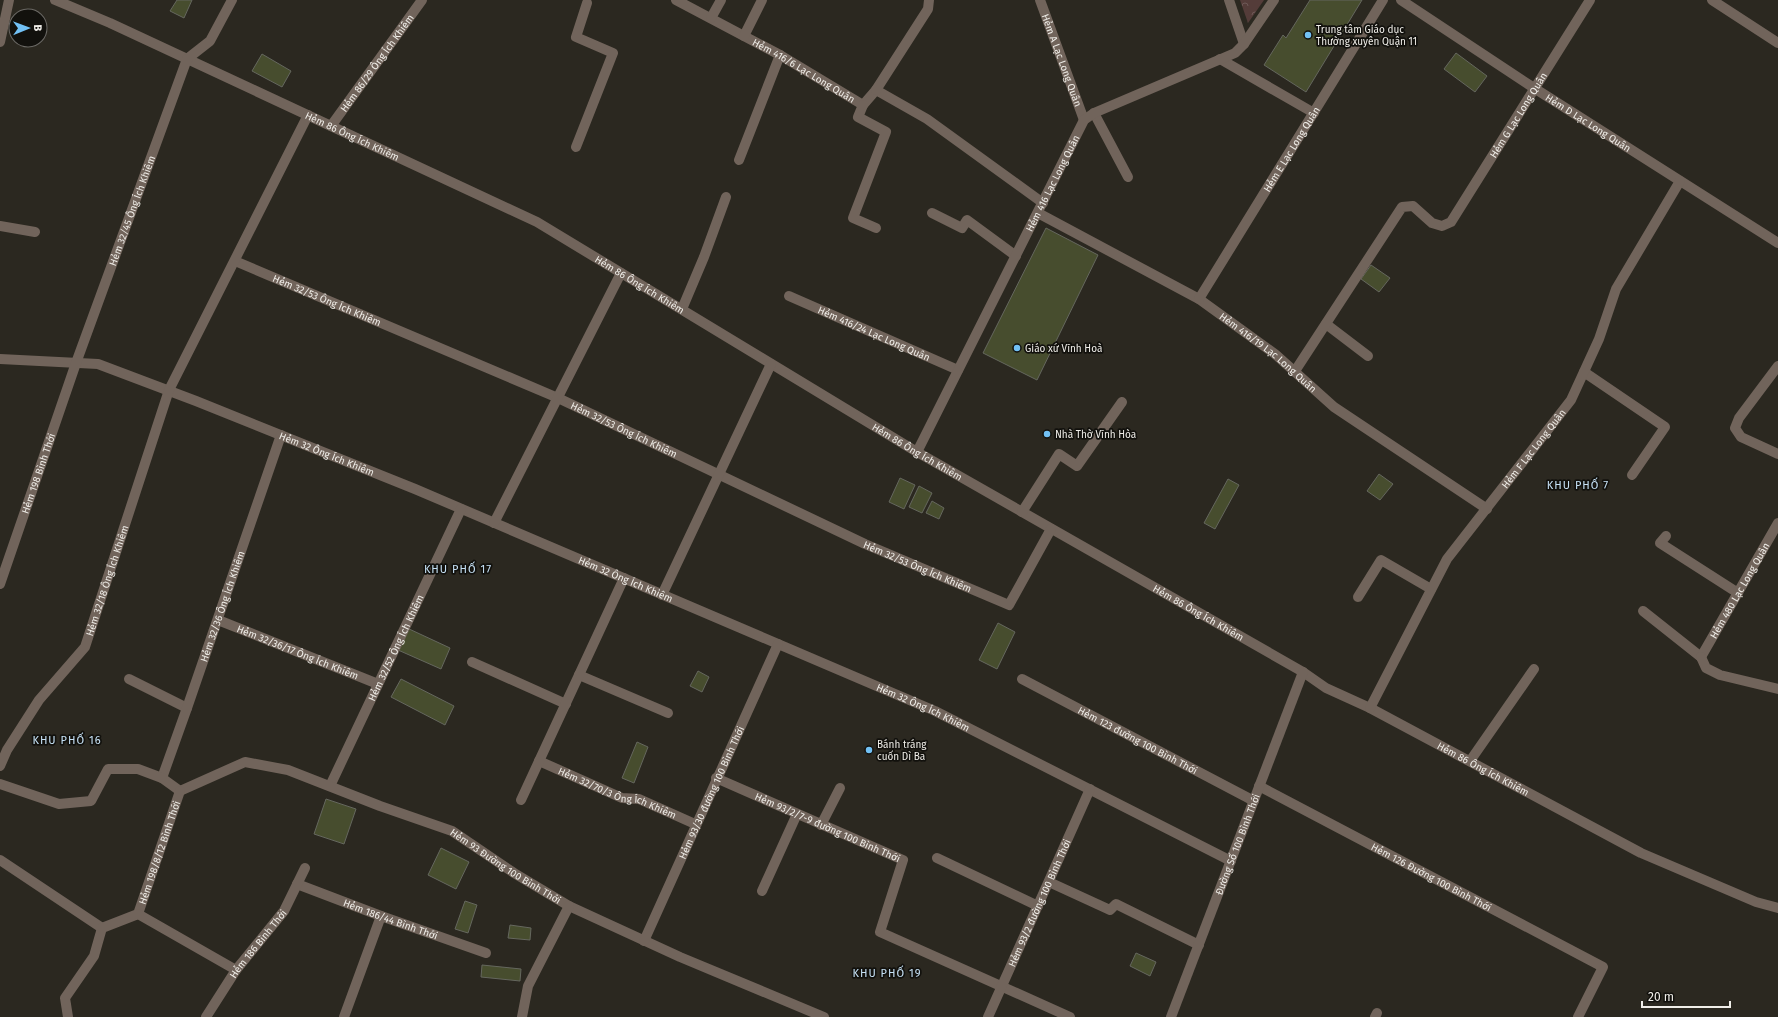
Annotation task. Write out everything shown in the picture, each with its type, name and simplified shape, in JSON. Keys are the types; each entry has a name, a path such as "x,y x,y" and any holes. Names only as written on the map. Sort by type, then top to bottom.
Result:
{"street":[{"path":"0,42 9,0"},
{"name":"Hẻm 86 Ông Ích Khiêm","path":"55,0 110,23 537,222 917,452 1303,672 1326,688 1370,708 1641,853 1756,902 1778,908"},
{"path":"187,59 210,40 232,0"},
{"name":"Hẻm 86/29 Ông Ích Khiêm","path":"331,126 422,0"},
{"name":"Hẻm 416/6 Lạc Long Quân","path":"676,0 780,55 863,105 876,90 928,9 929,0"},
{"path":"711,18 721,0"},
{"path":"744,36 762,0"},
{"name":"Hẻm A Lạc Long Quân","path":"1040,0 1084,120"},
{"path":"1228,0 1244,44"},
{"name":"Hẻm 416 Lạc Long Quân","path":"917,452 1084,120 1094,113 1235,53 1244,44 1274,0"},
{"name":"Hẻm E Lạc Long Quân","path":"1199,299 1383,0"},
{"name":"Hẻm D Lạc Long Quân","path":"1401,0 1534,88 1778,243"},
{"name":"Hẻm G Lạc Long Quân","path":"1326,324 1402,207 1414,206 1432,223 1442,226 1451,222 1590,0"},
{"path":"1712,0 1778,43"},
{"path":"576,147 613,53 576,37 585,1"},
{"path":"739,160 780,55"},
{"name":"Hẻm 32/45 Ông Ích Khiêm","path":"76,362 187,59"},
{"path":"1220,59 1314,113"},
{"path":"876,90 927,119 1043,203"},
{"path":"863,105 858,117 886,132 852,218 876,228"},
{"path":"1094,113 1128,177"},
{"path":"169,390 308,115"},
{"name":"Hẻm F Lạc Long Quân","path":"1370,708 1447,560 1572,400 1598,339 1616,289 1680,181"},
{"path":"682,309 704,257 726,197"},
{"path":"932,213 962,228 967,220 1016,256"},
{"name":"Hẻm 416/19 Lạc Long Quân","path":"1038,214 1199,299 1275,354 1334,407 1487,509"},
{"path":"0,226 35,232"},
{"name":"Hẻm 32/53 Ông Ích Khiêm","path":"235,260 558,398 866,544 1010,606 1051,529"},
{"path":"494,523 621,273"},
{"name":"Hẻm 416/24 Lạc Long Quân","path":"789,296 958,370"},
{"path":"1295,371 1326,324 1368,356"},
{"name":"Hẻm 32 Ông Ích Khiêm","path":"0,359 98,364 169,390 281,435 461,509 935,711 1231,861"},
{"name":"Hẻm 198 Bình Thới","path":"0,584 76,362"},
{"path":"662,595 771,364"},
{"path":"1778,366 1738,418 1735,428 1741,437 1778,454"},
{"path":"1584,372 1665,427 1632,475"},
{"name":"Hẻm 32/18 Ông Ích Khiêm","path":"0,766 7,750 40,700 85,646 169,390"},
{"path":"1022,512 1059,454 1077,466 1122,402"},
{"name":"Hẻm 32/36 Ông Ích Khiêm","path":"162,778 281,435"},
{"name":"Hẻm 32/52 Ông Ích Khiêm","path":"330,786 461,509"},
{"name":"Hẻm 480 Lạc Long Quân","path":"1701,657 1778,523"},
{"path":"1666,536 1660,543 1738,593"},
{"path":"1358,597 1381,560 1431,590"},
{"path":"520,800 624,578"},
{"path":"1643,611 1701,657 1706,668 1720,675 1778,689"},
{"name":"Hẻm 32/36/17 Ông Ích Khiêm","path":"218,620 378,684"},
{"name":"Hẻm 93/30 đường 100 Bình Thới","path":"644,941 695,824 778,644"},
{"path":"472,662 566,704"},
{"path":"1470,761 1534,669"},
{"name":"Đường Số 100 Bình Thới","path":"1171,1017 1303,672"},
{"path":"579,675 668,713"},
{"path":"129,679 187,708"},
{"name":"Hẻm 123 đường 100 Bình Thới","path":"1022,679 1254,800"},
{"name":"Hẻm 32/70/3 Ông Ích Khiêm","path":"539,761 622,798 639,799 695,824"},
{"name":"Hẻm 93 Đường 100 Bình Thới","path":"180,791 245,762 288,770 380,806 452,831 514,873 569,906 644,941 824,1017"},
{"path":"0,784 59,804 91,801 108,769 138,769 162,778 180,791"},
{"name":"Hẻm 93/2/7-9 đường 100 Bình Thới","path":"716,778 903,860 880,932 1001,987"},
{"name":"Hẻm 126 Đường 100 Bình Thới","path":"1259,786 1603,967 1578,1017"},
{"path":"821,825 840,788"},
{"name":"Hẻm 93/2 đường 100 Bình Thới","path":"988,1017 1090,790"},
{"name":"Hẻm 198/8/12 Bình Thới","path":"138,914 180,791"},
{"path":"762,891 797,814"},
{"path":"937,858 1038,906"},
{"path":"0,860 102,928"},
{"name":"Hẻm 186 Bình Thới","path":"206,1017 236,970 284,911 305,868"},
{"path":"1049,882 1110,910 1116,904 1199,945"},
{"name":"Hẻm 186/44 Bình Thới","path":"297,884 381,916 486,953"},
{"path":"522,1017 528,986 569,906"},
{"path":"102,928 138,914 236,970"},
{"path":"344,1017 381,916"},
{"path":"68,1017 65,998 94,956 102,928"},
{"path":"1001,987 1070,1017"}],"green space":[{"path":"1240,0 1264,0 1248,23"}],"building":[{"path":"177,0 192,0 184,18 170,11"},
{"path":"1310,0 1362,0 1306,92 1264,65 1283,35 1286,38"},
{"path":"1456,53 1487,76 1475,92 1444,69"},
{"path":"262,54 291,71 282,87 252,71"},
{"path":"1046,228 1098,255 1037,380 983,353"},
{"path":"1371,265 1390,278 1379,292 1361,279"},
{"path":"1379,474 1393,484 1380,500 1367,491"},
{"path":"900,478 915,485 904,509 889,502"},
{"path":"1228,479 1239,485 1215,529 1204,523"},
{"path":"919,486 932,493 922,513 909,507"},
{"path":"932,501 944,508 939,519 926,513"},
{"path":"998,623 1015,632 997,669 979,660"},
{"path":"407,628 450,648 441,669 398,650"},
{"path":"698,671 709,677 702,692 690,686"},
{"path":"401,679 454,706 445,725 391,697"},
{"path":"637,742 648,747 634,783 622,778"},
{"path":"326,799 356,809 344,844 314,834"},
{"path":"441,848 469,862 456,889 428,875"},
{"path":"465,901 477,905 468,933 455,929"},
{"path":"510,925 531,928 530,940 508,938"},
{"path":"1136,953 1156,962 1150,976 1130,966"},
{"path":"482,965 521,969 520,981 481,977"}],"place":[{"name":"Trung tâm Giáo dục Thường xuyên Quận 11","path":"1308,35"},
{"name":"Giáo xứ Vĩnh Hoà","path":"1017,348"},
{"name":"Nhà Thờ Vĩnh Hòa","path":"1047,434"},
{"name":"Bánh tráng cuốn Dì Ba","path":"869,750"}],"district":[{"name":"KHU PHỐ 7","path":"1578,485"},
{"name":"KHU PHỐ 17","path":"458,569"},
{"name":"KHU PHỐ 16","path":"67,740"},
{"name":"KHU PHỐ 19","path":"887,973"}]}
